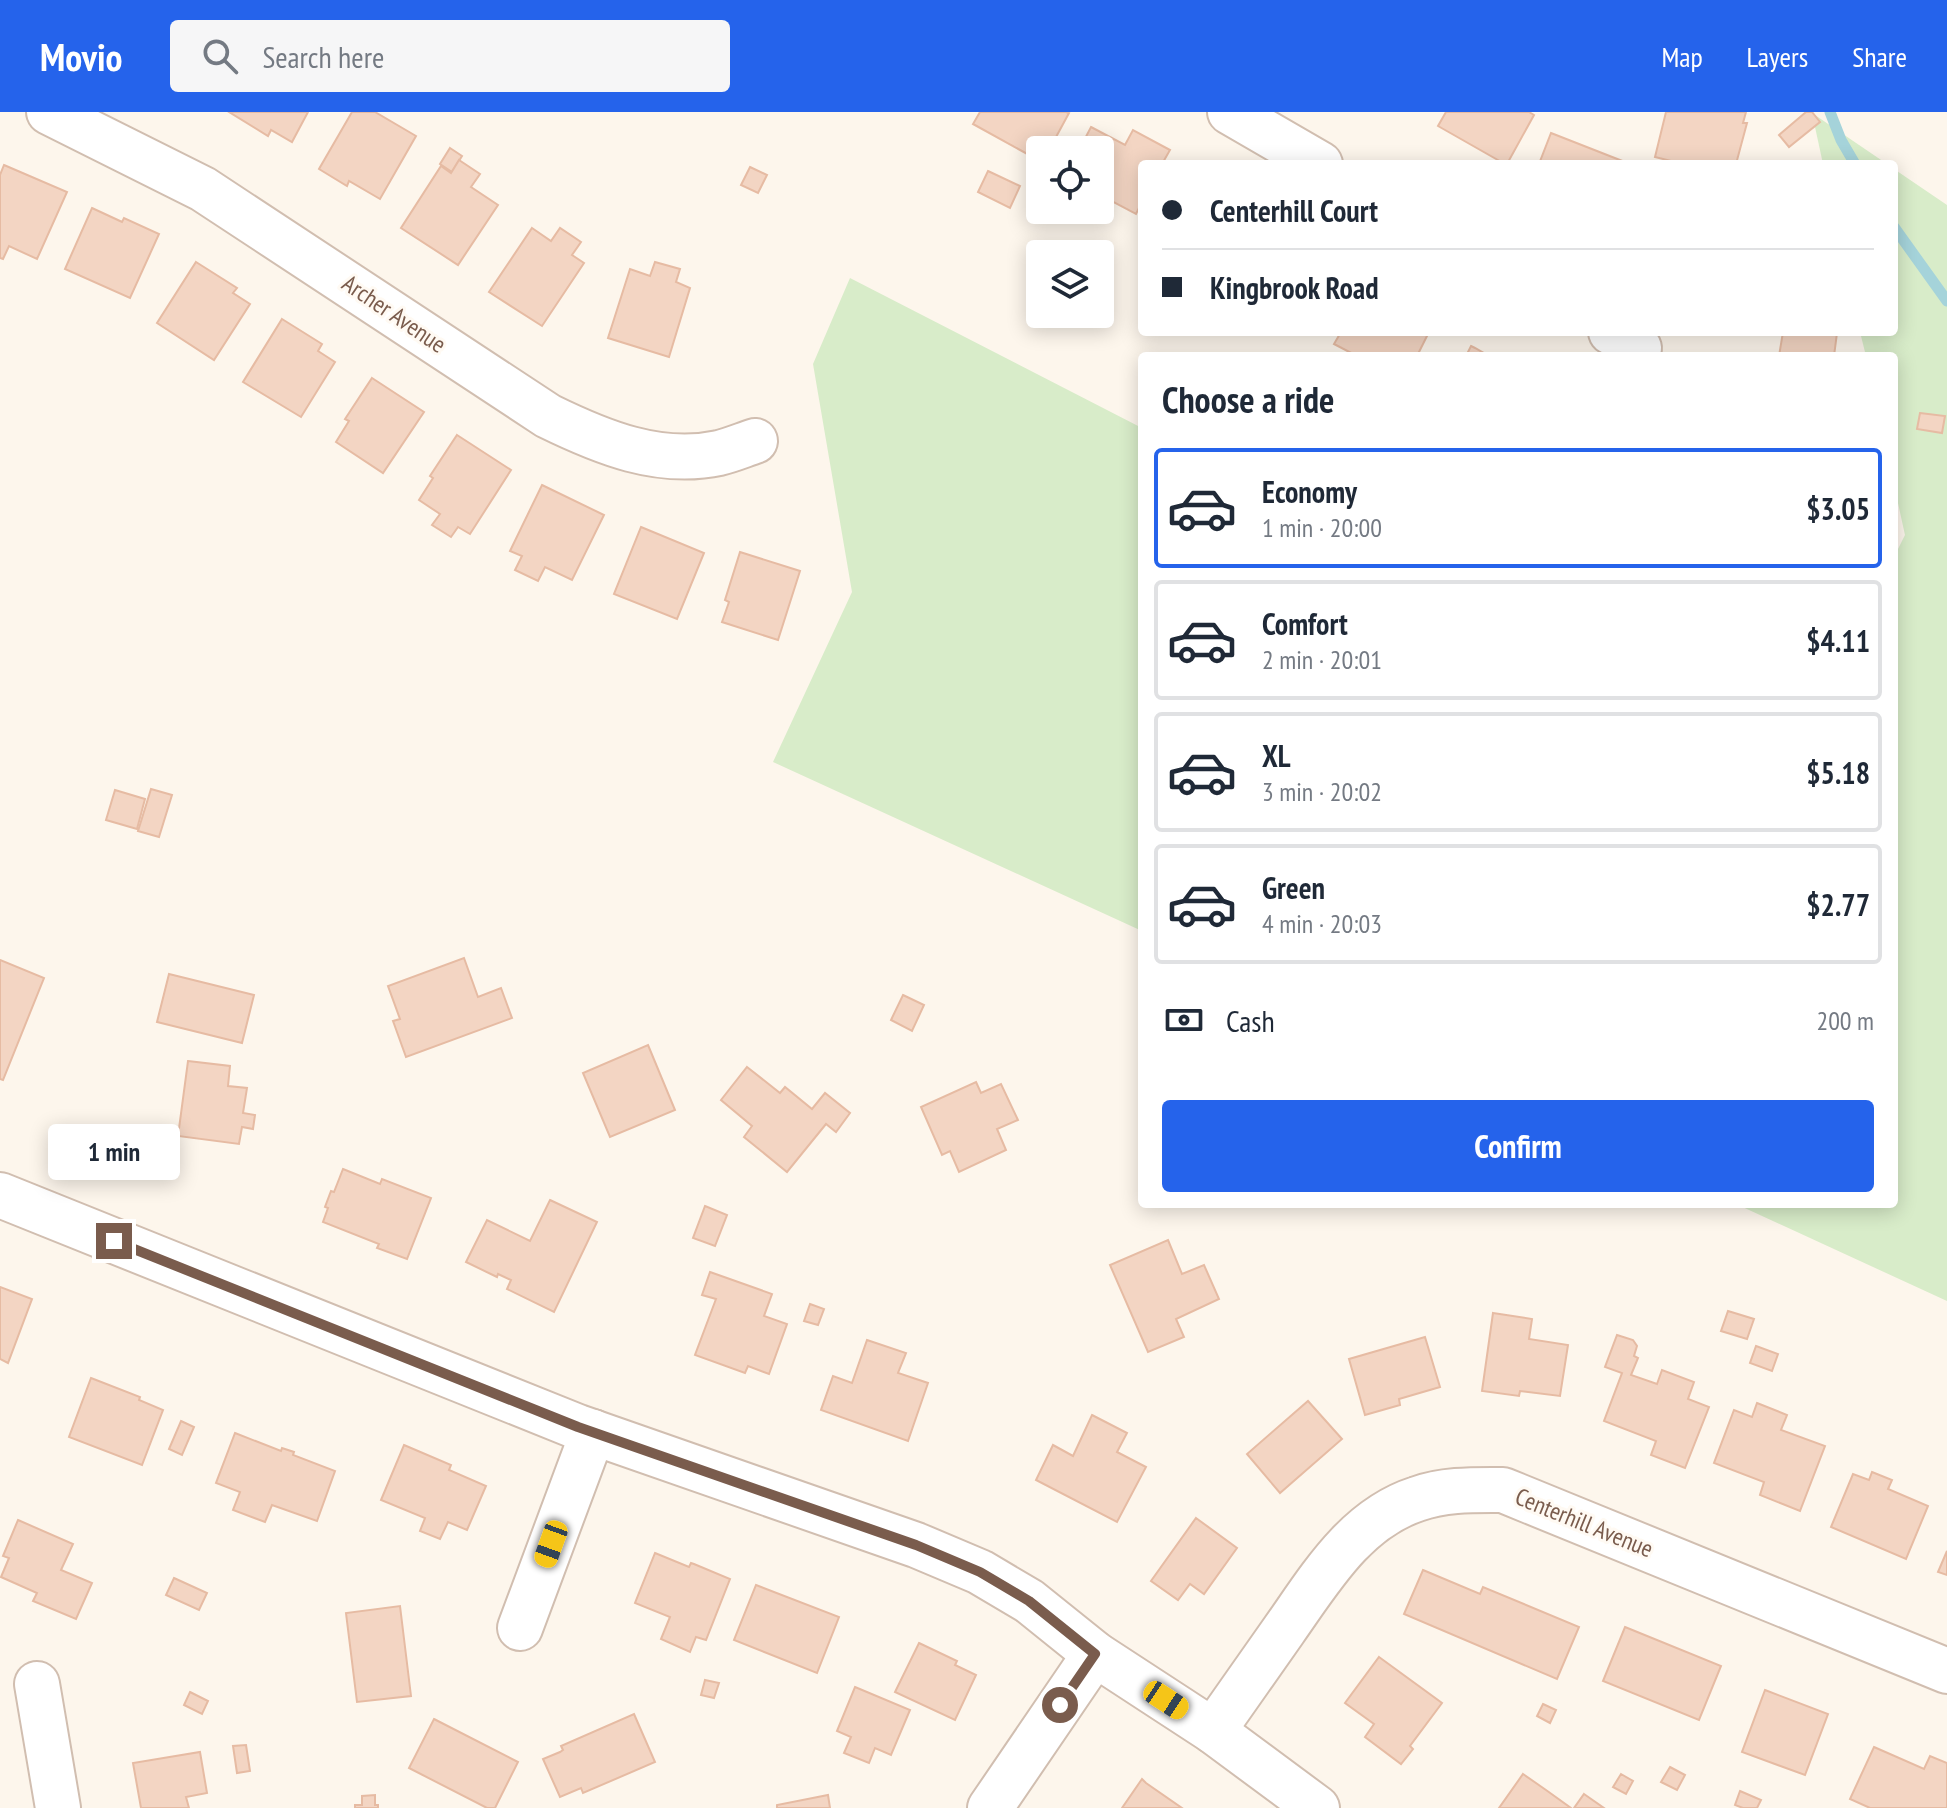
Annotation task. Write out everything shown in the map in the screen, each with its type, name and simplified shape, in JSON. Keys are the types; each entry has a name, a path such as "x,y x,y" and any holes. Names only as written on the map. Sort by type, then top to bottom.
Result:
{"street":[{"name":"Archer Avenue","path":"49,112 203,189 548,416 590,436 628,449 673,457 719,453 755,441"},
{"path":"1230,112 1313,160"},
{"path":"0,1195 593,1432 916,1545 980,1572 1029,1601 1095,1654 1213,1731 1317,1808"},
{"path":"520,1628 593,1432"},
{"name":"Centerhill Avenue","path":"1213,1731 1322,1575 1356,1535 1386,1514 1417,1499 1456,1490 1503,1490 1947,1671"},
{"path":"990,1808 1095,1654"},
{"path":"37,1684 58,1808"}],"green space":[{"path":"1812,113 1881,160 1822,160"},
{"path":"1898,172 1947,205 1947,1301 1745,1208 1898,1208 1898,549 1905,535 1898,503 1898,352 1865,352 1861,336 1898,336"},
{"path":"850,278 1138,426 1138,929 773,762 852,592 813,364"}],"building":[{"path":"229,112 308,112 292,142 271,130 268,136"},
{"path":"352,112 375,112 416,136 380,199 349,181 347,186 319,169"},
{"path":"980,112 1069,113 1057,136 1026,136 1026,153 973,124"},
{"path":"1446,112 1529,112 1534,115 1509,160 1498,160 1438,126"},
{"path":"1666,112 1746,112 1743,123 1747,123 1737,160 1667,160 1655,157"},
{"path":"1806,112 1812,112 1820,122 1789,147 1779,135"},
{"path":"1091,127 1108,136 1086,136"},
{"path":"1133,130 1170,150 1164,160 1138,160 1136,214 1114,202 1114,139 1125,145"},
{"path":"1551,133 1620,160 1541,160"},
{"path":"450,148 462,156 452,172 440,164"},
{"path":"459,160 480,174 471,187 498,205 458,265 401,228 441,166 451,173"},
{"path":"4,165 67,192 37,259 9,246 3,259 0,258 0,175"},
{"path":"750,167 767,175 758,193 741,185"},
{"path":"988,171 1020,186 1010,208 978,192"},
{"path":"92,208 159,234 130,298 65,269"},
{"path":"532,228 551,241 560,228 581,242 572,255 584,263 542,326 489,292"},
{"path":"196,262 237,288 233,293 250,304 214,360 157,323"},
{"path":"655,262 680,269 676,282 690,288 669,357 608,338 630,269 650,276"},
{"path":"282,319 322,344 318,351 335,362 301,417 243,382"},
{"path":"1339,336 1427,336 1419,352 1349,352 1334,344"},
{"path":"1782,336 1837,336 1835,352 1780,352"},
{"path":"1471,346 1482,352 1468,352"},
{"path":"372,378 424,412 383,473 336,442 349,421 345,419"},
{"path":"1920,413 1945,416 1942,433 1917,429"},
{"path":"457,435 511,470 470,534 458,527 451,537 432,525 440,514 419,500 433,478 430,476"},
{"path":"542,485 604,515 572,580 545,567 538,581 515,570 522,556 510,551"},
{"path":"641,527 704,553 677,619 614,594"},
{"path":"740,552 800,571 778,640 722,622 729,602 725,600"},
{"path":"151,789 172,795 159,837 138,831"},
{"path":"115,790 145,799 137,829 106,820"},
{"path":"464,958 478,997 501,988 512,1018 406,1057 393,1021 400,1019 388,986"},
{"path":"0,960 44,978 3,1080 0,1079"},
{"path":"169,974 254,995 242,1043 157,1022"},
{"path":"903,995 924,1005 912,1031 891,1020"},
{"path":"648,1045 675,1110 610,1137 583,1073"},
{"path":"188,1061 230,1066 228,1086 247,1088 243,1113 255,1115 253,1129 242,1127 239,1144 178,1136"},
{"path":"747,1067 780,1093 785,1087 812,1109 825,1093 850,1113 836,1132 826,1124 787,1172 744,1137 752,1126 721,1100"},
{"path":"976,1082 981,1093 1001,1084 1018,1120 997,1129 1006,1150 959,1172 950,1151 942,1155 921,1107"},
{"path":"343,1169 380,1184 382,1179 431,1198 407,1259 377,1248 379,1244 323,1222 331,1191 334,1192"},
{"path":"550,1200 597,1222 554,1312 507,1289 511,1280 498,1274 497,1277 466,1262 487,1220 530,1241"},
{"path":"705,1206 727,1215 715,1246 693,1238"},
{"path":"1168,1240 1182,1274 1204,1265 1219,1299 1176,1319 1184,1337 1148,1352 1110,1265"},
{"path":"710,1272 772,1294 764,1316 787,1324 769,1374 748,1366 745,1373 695,1355 716,1299 702,1295"},
{"path":"0,1287 32,1299 8,1363 0,1359"},
{"path":"810,1304 824,1309 818,1325 804,1321"},
{"path":"1728,1311 1754,1319 1747,1339 1721,1331"},
{"path":"1493,1313 1532,1319 1529,1339 1568,1345 1560,1396 1520,1391 1519,1396 1482,1391"},
{"path":"1617,1335 1633,1340 1637,1346 1634,1356 1638,1358 1631,1375 1657,1384 1662,1370 1694,1382 1688,1399 1709,1407 1685,1468 1651,1455 1656,1441 1604,1421 1622,1373 1605,1367"},
{"path":"1425,1337 1440,1387 1399,1399 1400,1405 1365,1415 1349,1359"},
{"path":"867,1340 906,1353 898,1373 928,1383 908,1441 821,1410 833,1376 852,1383"},
{"path":"1756,1346 1778,1354 1772,1371 1750,1363"},
{"path":"91,1378 140,1397 139,1400 163,1410 142,1465 69,1437"},
{"path":"1308,1401 1342,1439 1280,1493 1247,1454"},
{"path":"1757,1403 1787,1415 1781,1430 1825,1446 1800,1511 1760,1495 1764,1482 1714,1463 1734,1410 1752,1417"},
{"path":"1092,1415 1127,1433 1117,1452 1146,1467 1117,1522 1036,1480 1053,1445 1073,1456"},
{"path":"181,1421 194,1427 182,1455 169,1449"},
{"path":"235,1433 281,1451 282,1448 294,1452 293,1455 335,1471 317,1521 272,1505 265,1522 233,1510 240,1492 216,1483"},
{"path":"404,1445 451,1465 449,1470 486,1486 467,1530 448,1522 440,1539 420,1531 425,1518 381,1500"},
{"path":"1872,1472 1892,1480 1888,1489 1928,1506 1906,1559 1831,1527 1853,1474 1869,1480"},
{"path":"1196,1518 1237,1548 1204,1594 1190,1584 1178,1600 1151,1581"},
{"path":"18,1520 73,1544 61,1570 92,1583 76,1619 33,1601 37,1593 1,1577 9,1558 3,1556"},
{"path":"1947,1551 1947,1575 1938,1572"},
{"path":"655,1553 730,1579 706,1640 696,1637 690,1652 661,1639 670,1617 635,1603"},
{"path":"1423,1570 1480,1594 1483,1587 1579,1627 1557,1679 1404,1614"},
{"path":"174,1578 207,1593 199,1610 166,1595"},
{"path":"756,1585 839,1617 817,1673 734,1640"},
{"path":"400,1606 411,1696 357,1702 346,1613"},
{"path":"1625,1627 1721,1666 1699,1720 1603,1681"},
{"path":"919,1643 957,1661 955,1665 976,1675 955,1720 895,1692"},
{"path":"1379,1657 1442,1703 1410,1746 1413,1749 1401,1764 1365,1737 1374,1724 1345,1703"},
{"path":"705,1680 719,1683 714,1698 701,1695"},
{"path":"855,1687 910,1710 891,1755 875,1748 869,1763 844,1753 851,1737 837,1731"},
{"path":"1765,1690 1828,1714 1805,1775 1742,1752"},
{"path":"190,1692 208,1701 202,1714 184,1705"},
{"path":"1543,1704 1556,1710 1550,1723 1537,1716"},
{"path":"634,1714 655,1762 583,1793 581,1788 560,1797 543,1759 563,1750 561,1746"},
{"path":"434,1719 518,1762 495,1808 487,1808 409,1768"},
{"path":"246,1745 250,1771 237,1773 233,1746"},
{"path":"1874,1747 1924,1769 1930,1756 1947,1763 1947,1808 1870,1808 1850,1799"},
{"path":"200,1752 207,1793 186,1797 189,1808 141,1808 133,1763"},
{"path":"1670,1767 1685,1775 1677,1790 1661,1782"},
{"path":"1523,1774 1546,1790 1571,1808 1499,1808"},
{"path":"1621,1774 1633,1781 1626,1794 1613,1787"},
{"path":"1142,1779 1146,1783 1182,1808 1122,1808"},
{"path":"1740,1791 1761,1800 1757,1808 1735,1805"},
{"path":"1584,1794 1604,1808 1574,1808"},
{"path":"375,1795 378,1808 355,1808 355,1805 362,1805 362,1796"},
{"path":"828,1795 830,1808 777,1808 777,1805"}],"waterway":[{"path":"1830,112 1853,160"},
{"path":"1898,233 1947,301"}],"route":[{"path":"114,1241 578,1427 916,1545 980,1572 1029,1601 1095,1654 1060,1705"}]}
